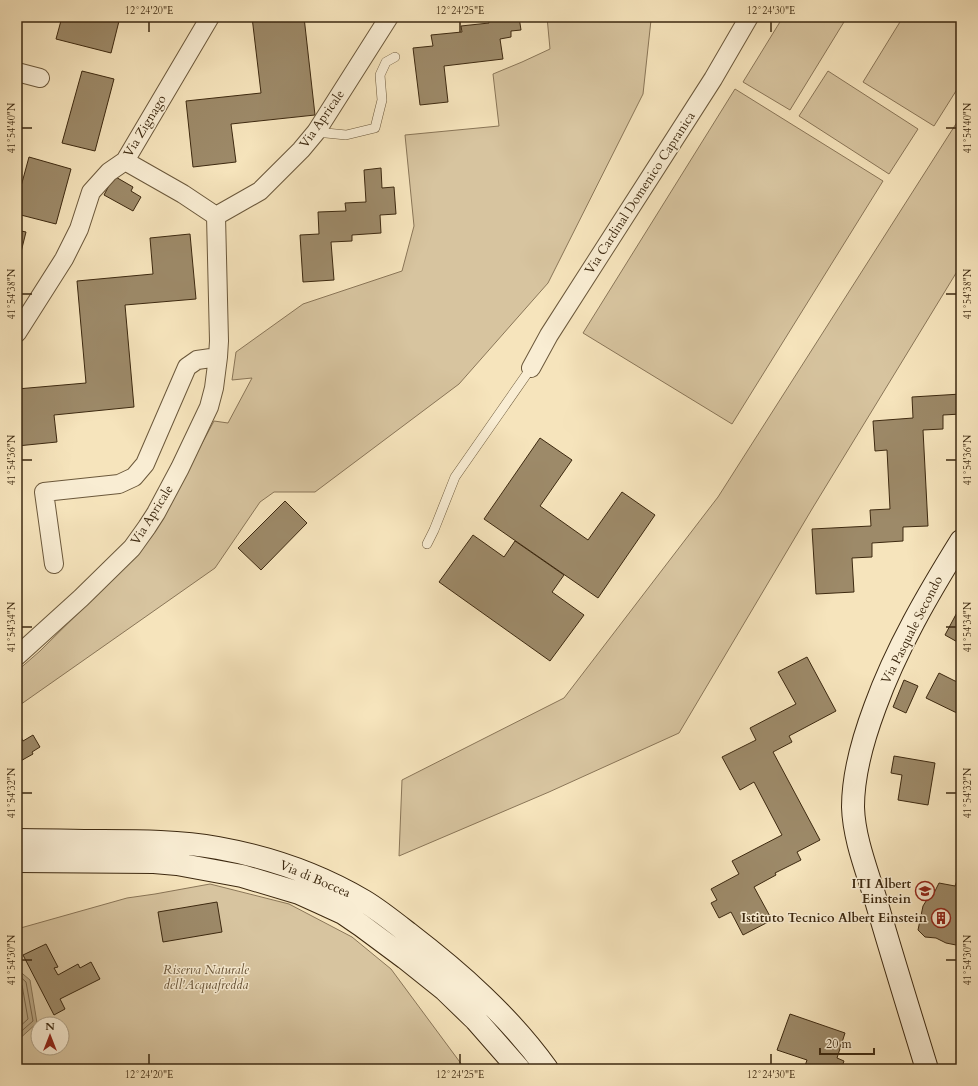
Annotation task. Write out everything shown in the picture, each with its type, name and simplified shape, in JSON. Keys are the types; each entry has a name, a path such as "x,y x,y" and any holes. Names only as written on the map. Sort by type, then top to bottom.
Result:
{"main road":[{"name":"Via Pasquale Secondo","path":"927,1069 859,844 854,816 854,794 861,749 883,686 916,618 961,541"},
{"name":"Via di Boccea","path":"17,840 132,841 191,844 218,848 257,857 320,878 365,902 448,965 489,1001 529,1044 547,1069"},
{"name":"Via di Boccea","path":"17,861 154,862 177,864 242,876 300,894 343,913 405,958 445,990 476,1020 519,1069"}],"street":[{"name":"Via Zignago","path":"17,333 64,259 79,229 90,192 109,172 125,161 210,17"},
{"name":"Via Apricale","path":"17,656 81,598 132,548 156,513 180,468 209,407 214,388 219,340 216,216 260,191 301,150 316,132 389,17"},
{"name":"Via Cardinal Domenico Capranica","path":"531,368 549,334 712,79 749,17"},
{"path":"17,72 40,78"},
{"path":"125,161 183,194 216,216"},
{"path":"54,564 44,492 119,484 134,476 145,464 187,368 197,360 218,357"}],"lane":[{"path":"316,132 346,135 375,128 382,100 380,75 386,62 395,57"},
{"path":"427,544 455,477 531,368"}],"green space":[{"path":"547,17 653,17 651,20 643,94 548,283 459,384 315,492 274,492 260,502 215,568 17,707 17,671 40,651 124,568 153,535 214,421 228,423 252,378 232,380 236,352 303,304 402,271 414,226 405,135 499,126 493,74 550,49"},
{"path":"783,17 847,17 790,110 743,82"},
{"path":"903,17 961,17 961,83 934,126 863,82"},
{"path":"828,71 918,129 889,174 799,116"},
{"path":"735,89 883,181 732,424 583,333"},
{"path":"961,116 961,265 812,509 679,733 549,792 399,856 402,780 564,698 718,497"},
{"name":"Riserva Naturale dell'Acquafredda","path":"210,884 289,904 352,937 391,969 465,1069 17,1069 17,929 127,898"}],"water":[{"path":"17,969 30,980 36,1016 30,1016 30,1029 17,1041"}],"building":[{"path":"62,17 120,17 111,53 56,39"},
{"path":"252,17 304,17 315,115 231,124 236,162 193,167 186,101 261,93"},
{"path":"488,17 519,17 521,30 511,31 511,37 500,39 503,59 444,66 448,102 420,105 413,48 433,46 431,35 462,32 461,26 489,23"},
{"path":"82,71 114,79 95,151 62,143"},
{"path":"29,157 71,169 56,224 17,214 17,201"},
{"path":"381,168 382,188 394,187 396,214 380,215 381,233 352,235 352,241 331,242 334,280 303,282 300,235 319,234 318,212 346,211 345,203 366,202 364,170"},
{"path":"114,176 133,187 131,191 141,197 133,211 104,195"},
{"path":"17,230 26,232 17,268"},
{"path":"190,234 196,299 125,305 134,407 54,415 57,442 17,446 17,389 86,383 77,281 153,274 150,238"},
{"path":"959,357 961,357 961,389"},
{"path":"961,394 961,414 943,415 943,429 923,430 928,526 903,527 903,541 872,543 872,557 852,558 854,592 816,594 812,529 871,526 870,510 890,509 887,450 875,451 873,421 913,418 912,397"},
{"path":"540,438 572,460 540,506 588,540 622,492 655,515 598,598 484,519"},
{"path":"285,501 307,523 261,570 238,548"},
{"path":"473,535 504,557 515,541 564,575 552,592 584,615 550,661 439,582"},
{"path":"961,605 961,644 945,635"},
{"path":"807,657 836,711 789,736 792,742 773,752 820,840 797,852 801,860 775,873 776,875 754,887 772,920 743,935 731,912 719,918 711,903 717,900 711,889 739,874 732,861 782,835 754,782 740,790 722,757 756,740 750,728 796,704 778,672"},
{"path":"939,673 961,684 961,715 926,698"},
{"path":"904,680 918,686 906,713 893,707"},
{"path":"18,732 23,741 33,735 40,747 32,752 33,754 17,763 17,733"},
{"path":"894,756 935,763 928,805 898,800 902,775 891,773"},
{"name":"Istituto Tecnico Albert Einstein","path":"958,878 961,880 961,946 946,943 936,938 925,937 918,930 923,906 928,898 934,893 939,883 955,886"},
{"path":"217,902 222,932 163,942 158,912"},
{"path":"46,944 58,967 54,968 58,975 78,964 80,968 91,962 100,979 60,999 65,1009 54,1015 23,955"},
{"path":"790,1014 845,1033 837,1058 844,1061 841,1069 804,1069 807,1060 777,1050"},
{"path":"958,1025 961,1025 961,1033 957,1032"}],"place":[{"name":"ITI Albert Einstein","path":"925,891"},
{"name":"Istituto Tecnico Albert Einstein","path":"941,918"}]}
